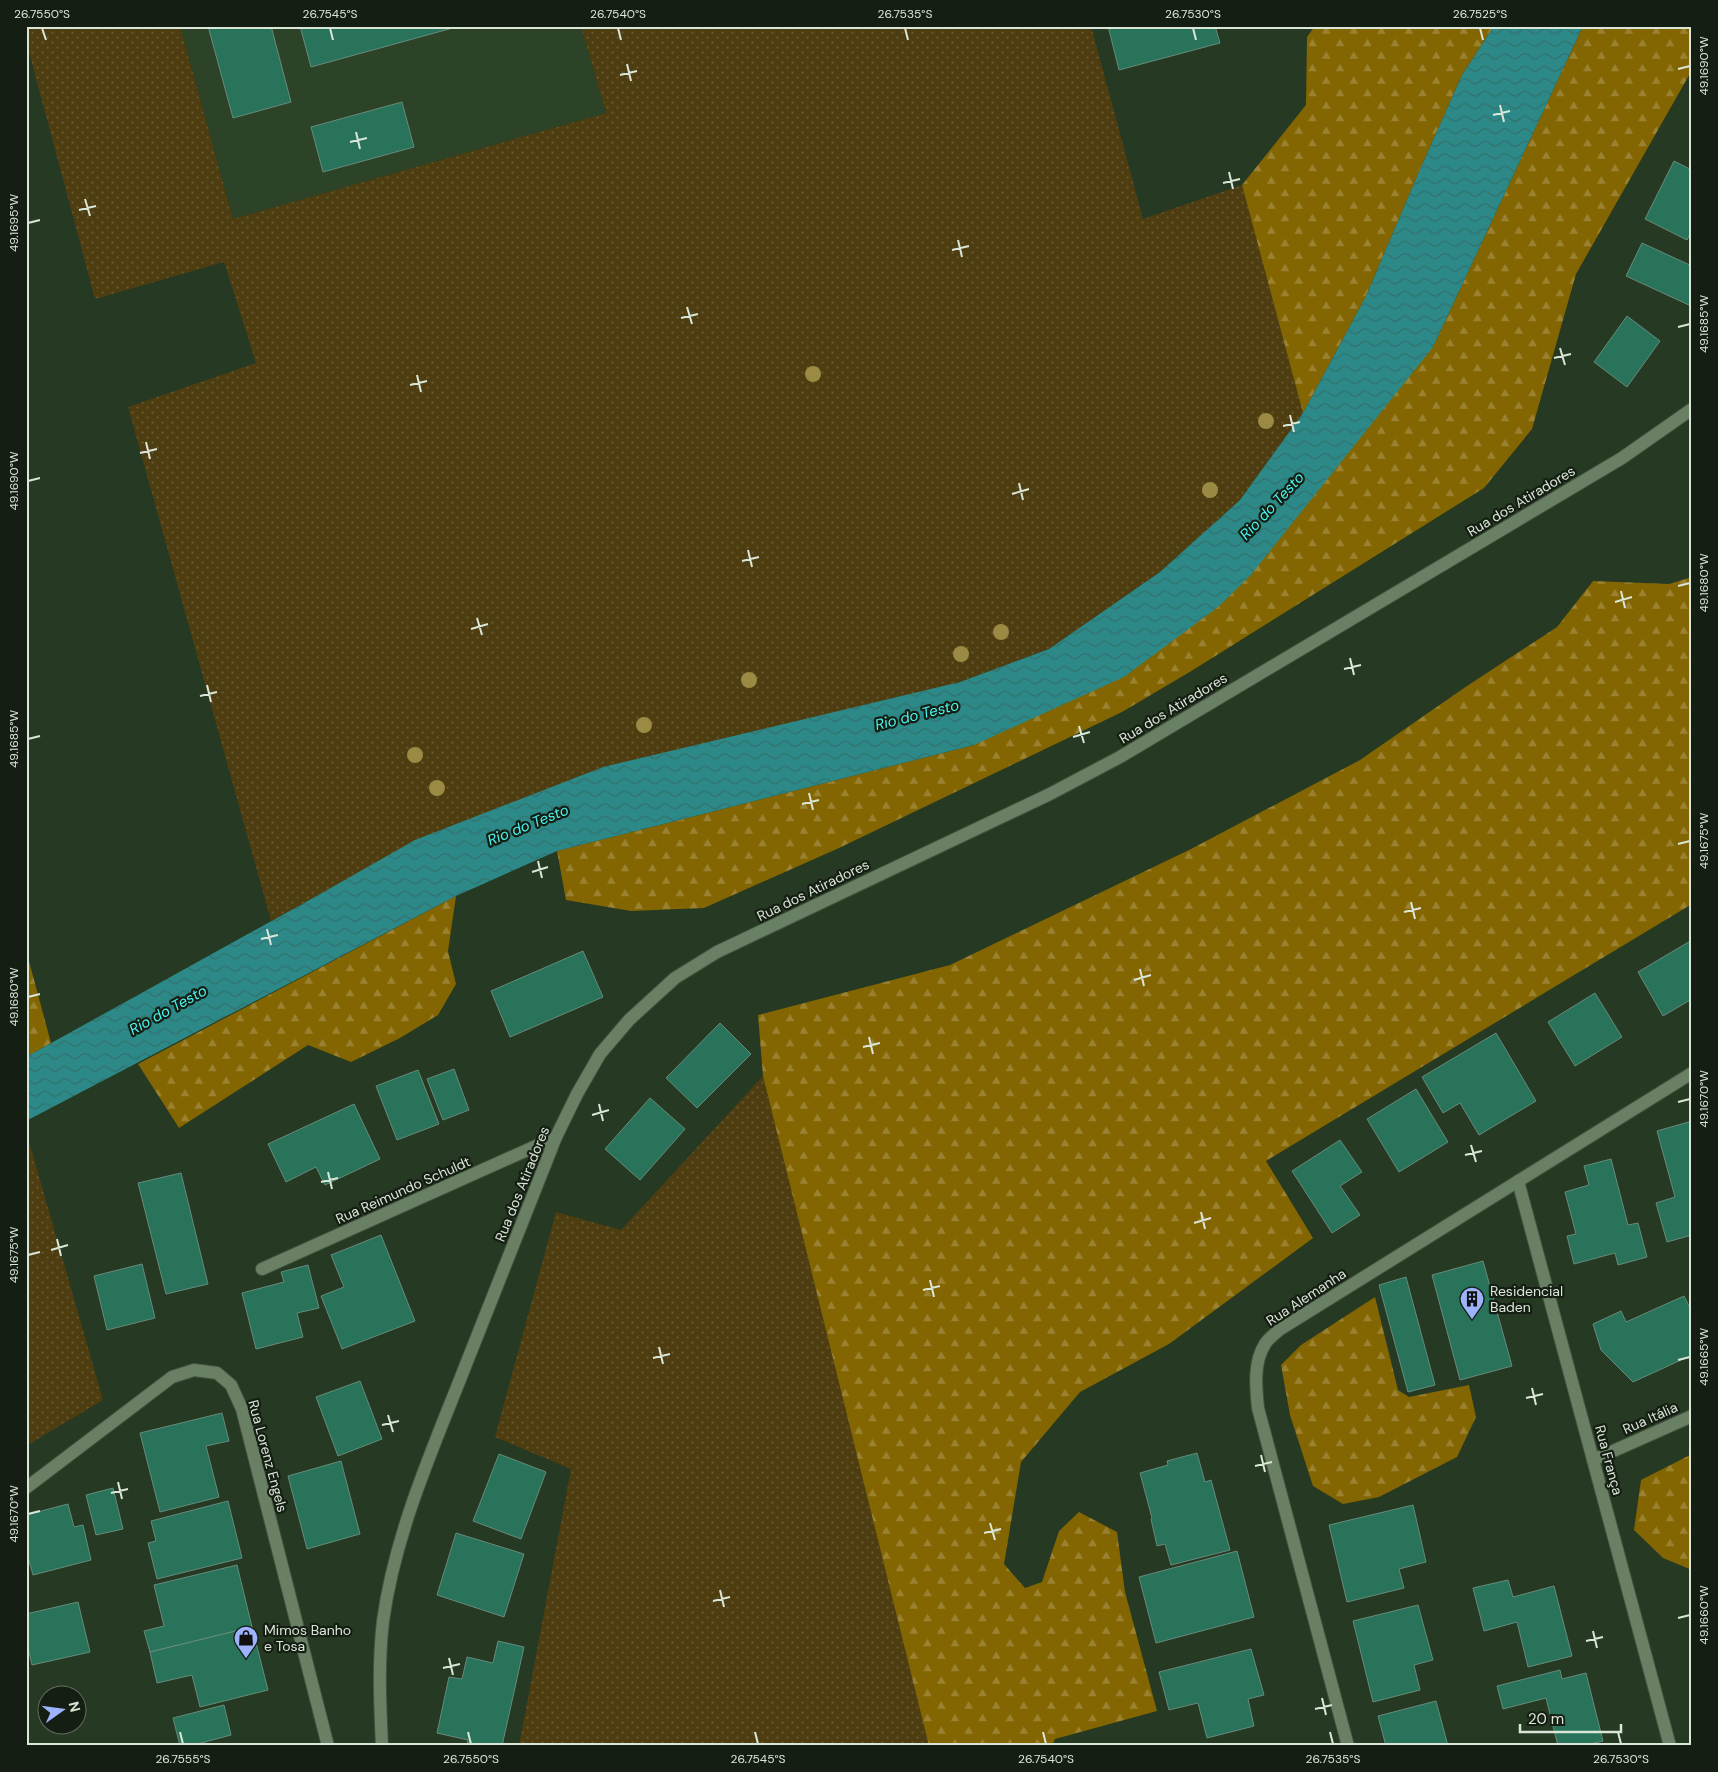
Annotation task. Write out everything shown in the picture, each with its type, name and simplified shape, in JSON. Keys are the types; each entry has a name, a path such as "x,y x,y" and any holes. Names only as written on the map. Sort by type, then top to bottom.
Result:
{"street":[{"name":"Rua dos Atiradores","path":"382,1746 378,1673 383,1621 392,1573 425,1469 556,1137 577,1094 600,1054 629,1020 675,978 717,952 1041,798 1120,757 1622,458 1692,409"},
{"name":"Rua Alemanha","path":"1348,1746 1258,1408 1255,1385 1258,1364 1265,1345 1280,1330 1692,1073"},
{"name":"Rua Reimundo Schuldt","path":"262,1269 556,1137"},
{"name":"Rua França","path":"1518,1181 1670,1746"},
{"name":"Rua Lorenz Engels","path":"26,1488 172,1377 194,1370 217,1373 231,1385 242,1408 328,1746"},
{"name":"Rua Itália","path":"1593,1460 1692,1416"}],"shaded area":[{"path":"26,26 180,26 233,219 606,113 581,26 1091,26 1143,219 1242,185 1303,413 1240,500 1160,572 1049,649 960,682 313,898 271,921 128,407 256,363 224,262 95,299 26,41"},
{"path":"180,26 581,26 606,113 233,219"},
{"path":"763,1076 929,1746 519,1746 571,1469 495,1437 556,1212 621,1230"},
{"path":"26,1131 103,1400 26,1446"}],"green space":[{"path":"1315,26 1494,26 1462,75 1366,296 1303,413 1242,185 1306,105 1307,37"},
{"path":"1583,26 1692,26 1692,70 1576,274 1532,429 1484,488 1193,670 1122,712 839,848 704,908 631,911 566,900 557,851 974,745 1433,347"},
{"path":"1692,577 1692,904 1266,1161 1313,1238 1169,1344 1080,1392 1021,1462 1004,1564 1025,1588 1042,1582 1059,1531 1079,1512 1117,1532 1125,1592 1157,1711 1055,1739 1052,1746 929,1746 763,1076 758,1015 950,965 1191,849 1360,760 1557,627 1593,581 1669,584"},
{"path":"456,896 448,951 456,984 438,1015 400,1038 351,1062 308,1045 179,1128 138,1064"},
{"path":"26,950 51,1043 26,1057"},
{"path":"1375,1297 1398,1390 1409,1397 1469,1385 1476,1417 1457,1457 1379,1497 1343,1504 1313,1486 1290,1415 1281,1365 1301,1345"},
{"path":"1692,1454 1692,1570 1663,1558 1634,1530 1641,1480"}],"water":[{"name":"Rio do Testo","path":"1494,26 1583,26 1433,347 1250,576 1218,607 1124,677 974,745 557,851 456,896 26,1121 26,1057 415,840 603,767 960,682 1049,649 1160,572 1240,500 1303,413 1366,296 1462,75"}],"building":[{"path":"208,26 271,26 291,102 233,118"},
{"path":"300,26 460,26 311,67"},
{"path":"1108,26 1215,26 1220,43 1119,70"},
{"path":"402,102 414,147 323,172 311,127"},
{"path":"1674,161 1692,170 1692,230 1687,240 1645,219"},
{"path":"1642,243 1692,266 1691,306 1626,276"},
{"path":"1627,316 1660,341 1627,387 1594,362"},
{"path":"1692,940 1692,999 1663,1016 1638,972"},
{"path":"583,951 603,997 510,1037 491,991"},
{"path":"1595,993 1622,1037 1575,1066 1548,1022"},
{"path":"720,1023 751,1054 697,1108 666,1078"},
{"path":"1496,1033 1536,1101 1479,1135 1460,1103 1443,1113 1422,1077"},
{"path":"454,1069 469,1110 443,1120 427,1079"},
{"path":"418,1070 439,1124 397,1140 376,1086"},
{"path":"1416,1089 1448,1142 1399,1172 1367,1119"},
{"path":"650,1098 685,1129 640,1180 605,1149"},
{"path":"354,1104 380,1159 325,1185 316,1167 286,1182 268,1144"},
{"path":"1692,1121 1692,1235 1667,1242 1656,1203 1675,1197 1657,1131"},
{"path":"1340,1140 1362,1172 1340,1186 1360,1215 1332,1233 1292,1171"},
{"path":"1611,1159 1628,1225 1638,1223 1647,1257 1618,1265 1615,1253 1574,1264 1567,1236 1576,1234 1565,1192 1589,1185 1584,1166"},
{"path":"181,1173 208,1284 166,1294 138,1183"},
{"path":"381,1235 415,1321 342,1349 321,1296 344,1287 331,1255"},
{"name":"Residencial Baden","path":"1483,1261 1512,1366 1460,1380 1432,1275"},
{"path":"142,1264 155,1318 107,1330 94,1276"},
{"path":"308,1265 319,1308 297,1313 303,1337 256,1349 242,1293 284,1282 281,1272"},
{"path":"1406,1277 1435,1385 1408,1392 1379,1285"},
{"path":"1684,1296 1692,1312 1692,1355 1633,1382 1601,1350 1593,1324 1621,1311 1626,1322"},
{"path":"360,1381 382,1439 338,1456 316,1397"},
{"path":"222,1413 229,1441 206,1446 219,1497 160,1512 140,1433"},
{"path":"1197,1453 1205,1482 1211,1480 1230,1550 1171,1565 1165,1544 1157,1546 1140,1473 1168,1465 1167,1461"},
{"path":"499,1454 546,1472 521,1539 473,1521"},
{"path":"341,1461 360,1534 307,1549 288,1476"},
{"path":"113,1488 123,1529 96,1535 86,1495"},
{"path":"228,1501 242,1558 157,1579 148,1543 156,1541 151,1521"},
{"path":"68,1504 74,1527 83,1525 91,1560 33,1575 26,1550 26,1515"},
{"path":"1413,1505 1426,1562 1399,1569 1404,1588 1347,1602 1329,1525"},
{"path":"456,1533 524,1554 504,1617 437,1595"},
{"path":"1237,1551 1254,1617 1156,1643 1139,1577"},
{"path":"237,1565 252,1627 150,1652 144,1631 164,1626 154,1585"},
{"path":"1508,1580 1513,1597 1554,1586 1572,1656 1528,1667 1517,1622 1484,1631 1473,1588"},
{"path":"78,1602 90,1652 32,1665 26,1639 26,1614"},
{"path":"1418,1605 1433,1660 1414,1665 1420,1690 1373,1702 1353,1621"},
{"path":"252,1627 268,1690 200,1707 192,1675 157,1683 150,1652"},
{"path":"498,1641 524,1647 502,1746 467,1746 468,1740 437,1733 449,1677 462,1679 467,1657 493,1663"},
{"path":"1251,1649 1264,1695 1248,1699 1254,1726 1207,1738 1198,1703 1169,1710 1159,1672"},
{"path":"1560,1670 1562,1679 1586,1673 1603,1741 1582,1746 1558,1746 1546,1698 1503,1709 1497,1686"},
{"path":"1436,1701 1448,1746 1386,1746 1378,1716"},
{"path":"224,1705 231,1735 190,1746 180,1746 173,1718"}],"place":[{"name":"Residencial Baden","path":"1472,1320"},
{"name":"Mimos Banho e Tosa","path":"246,1659"}]}
